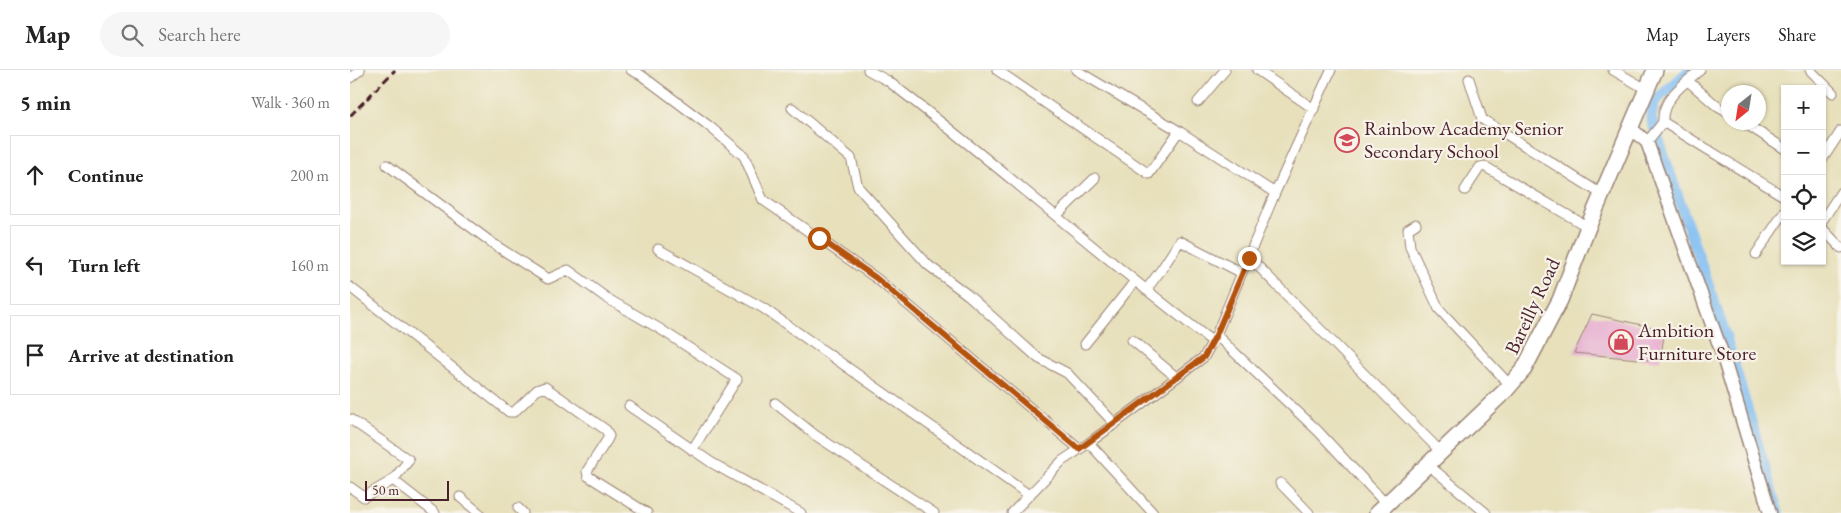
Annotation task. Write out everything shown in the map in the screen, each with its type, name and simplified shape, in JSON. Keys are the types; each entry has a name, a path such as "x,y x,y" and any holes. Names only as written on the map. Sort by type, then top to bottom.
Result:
{"highway":[{"name":"Bareilly Road","path":"1382,508 1510,386 1524,369 1560,300 1588,228 1655,70"}],"main road":[{"path":"1630,128 1650,138 1721,350 1770,513"}],"street":[{"path":"350,78 360,70"},
{"path":"631,70 641,75 710,126 744,156 763,200 876,278 1079,449"},
{"path":"868,70 895,87 1010,177 1146,290 1214,338 1318,431 1382,508"},
{"path":"997,70 1149,174 1179,131"},
{"path":"1076,70 1179,131 1275,193"},
{"path":"1198,102 1226,70"},
{"path":"1257,70 1314,109"},
{"path":"1012,513 1062,461 1204,357 1331,70"},
{"path":"1613,70 1646,89"},
{"path":"1650,138 1661,124 1662,112 1666,102 1700,70"},
{"path":"1810,70 1834,93"},
{"path":"1469,78 1482,119 1603,195"},
{"path":"1688,80 1721,109"},
{"path":"792,108 851,158 858,187 928,265 968,295 1038,358 1068,373 1115,424"},
{"path":"1661,124 1781,195"},
{"path":"1755,130 1781,146"},
{"path":"1826,154 1841,131"},
{"path":"386,165 495,245 548,279 568,270 608,299 660,329 737,379 692,450"},
{"path":"1465,190 1480,167 1484,166 1588,228"},
{"path":"1056,216 1095,178"},
{"path":"1826,214 1841,192"},
{"path":"1756,254 1781,217"},
{"path":"1416,224 1408,229 1410,248 1440,309 1510,386"},
{"path":"1826,232 1841,248"},
{"path":"1146,290 1180,241 1242,273"},
{"path":"658,249 763,308 1029,495"},
{"path":"1249,258 1441,452"},
{"path":"1085,344 1135,281"},
{"path":"350,287 509,412 514,412 537,390 545,387 606,430 609,436 587,471 588,476 647,513"},
{"path":"1132,340 1176,377"},
{"path":"775,403 814,435 934,513"},
{"path":"629,406 712,463 801,513"},
{"path":"350,419 409,460 393,480 364,497 350,487"},
{"path":"1089,443 1154,513"},
{"path":"1427,464 1486,513"},
{"path":"393,480 434,513"},
{"path":"1280,483 1309,513"},
{"path":"460,496 479,513"}],"building":[{"name":"Ambition Furniture Store","path":"1592,314 1665,330 1660,361 1574,353"}],"waterway":[{"path":"1690,70 1654,102 1651,118 1725,334 1778,513"}],"railway":[{"path":"350,116 395,70"}],"place":[{"name":"Rainbow Academy Senior Secondary School","path":"1347,140"},
{"name":"Ambition Furniture Store","path":"1621,342"}],"route":[{"path":"819,238 876,278 1079,449 1204,357 1213,342 1249,258"}]}
